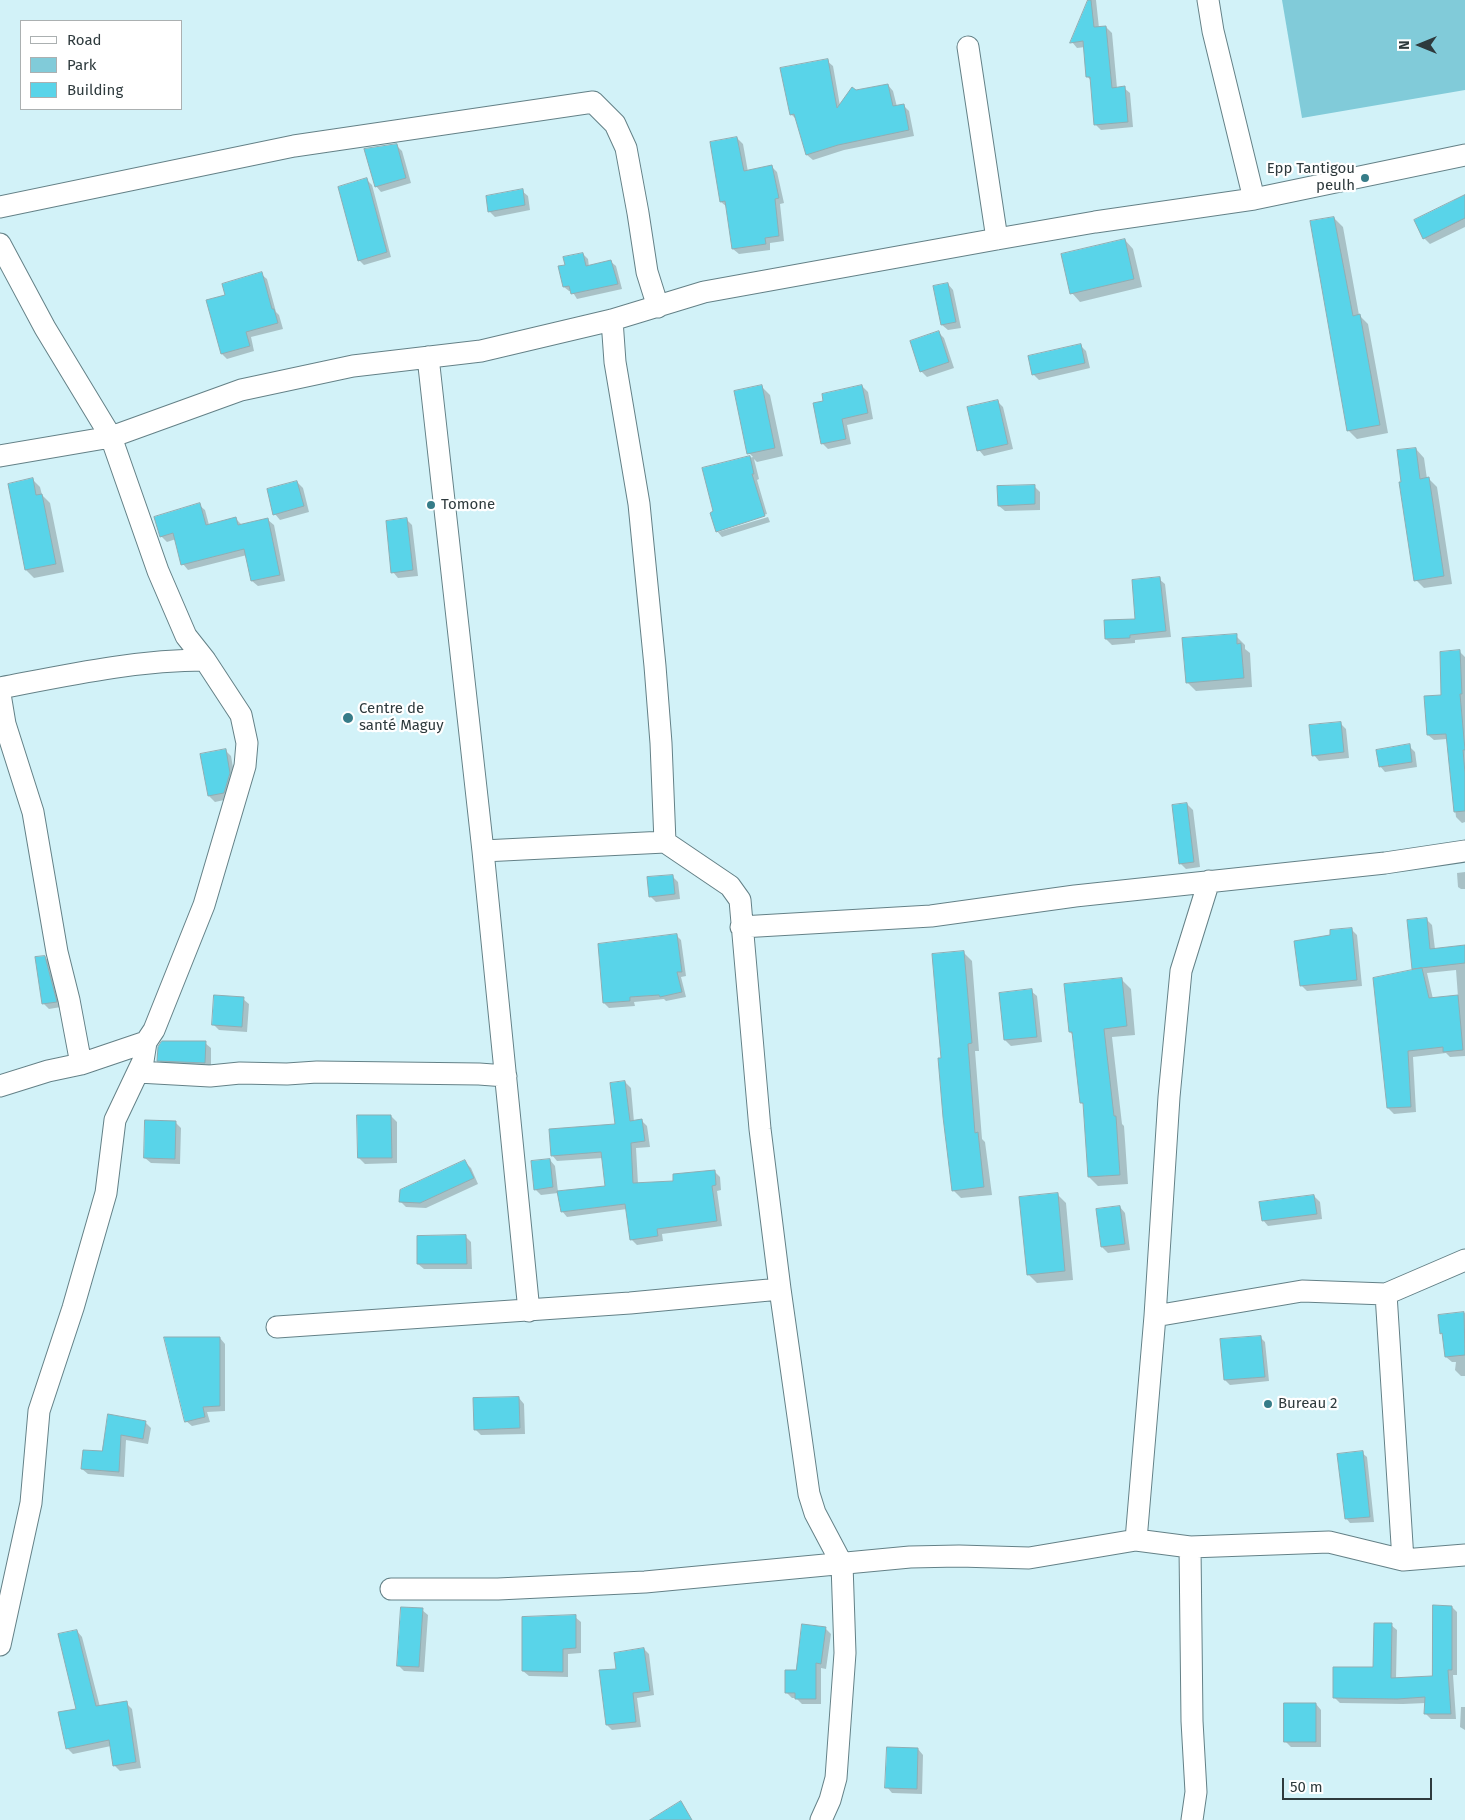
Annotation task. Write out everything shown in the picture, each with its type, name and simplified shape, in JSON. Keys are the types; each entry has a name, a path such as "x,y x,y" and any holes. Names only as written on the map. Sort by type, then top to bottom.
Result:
{"street":[{"path":"1208,0 1213,31 1254,200"},
{"path":"968,47 997,239"},
{"path":"0,206 294,146 593,102 616,124 626,148 647,272 658,307"},
{"path":"0,456 111,437 241,390 353,366 481,351 612,320 704,292 1095,222 1254,200 1465,155"},
{"path":"0,244 46,328 111,437 158,571 186,636 205,660 241,715 247,742 245,766 204,905 154,1030 146,1042 143,1061 115,1120 106,1193 73,1308 40,1411 31,1503 7,1620 0,1644"},
{"path":"612,320 615,362 639,504 655,666 665,842"},
{"path":"428,357 483,851 529,1310"},
{"path":"0,688 103,669 183,660 205,660"},
{"path":"0,694 5,724 32,812 57,952 69,1000 81,1064"},
{"path":"483,851 665,842 730,886 740,900 760,1129 809,1494 815,1513 842,1564 846,1652 836,1778 830,1800 821,1820"},
{"path":"741,927 931,916 1075,896 1385,863 1465,851"},
{"path":"1136,1540 1155,1316 1169,1097 1181,971 1209,882"},
{"path":"0,1086 48,1071 81,1064 146,1042"},
{"path":"138,1072 210,1076 240,1073 372,1072 506,1076"},
{"path":"1155,1316 1302,1291 1386,1294 1465,1260"},
{"path":"278,1327 630,1303 780,1288"},
{"path":"1386,1294 1403,1560"},
{"path":"391,1589 498,1589 637,1582 910,1557 1029,1558 1136,1540 1190,1547 1329,1542 1403,1560 1465,1554"},
{"path":"1190,1547 1192,1721 1196,1792 1192,1820"}],"green space":[{"path":"1282,0 1465,0 1465,90 1302,118"}],"building":[{"path":"1088,0 1091,0 1094,27 1106,26 1112,88 1125,86 1128,122 1094,125 1090,77 1086,77 1083,41 1070,43"},
{"path":"828,59 837,108 852,87 856,90 888,84 893,106 904,104 909,130 838,145 806,155 794,114 790,115 780,68"},
{"path":"737,137 744,171 772,165 779,198 775,199 779,236 765,238 766,244 732,249 725,201 720,202 710,142"},
{"path":"397,144 406,178 375,187 364,149"},
{"path":"367,178 387,252 358,261 338,187"},
{"path":"523,189 525,205 488,212 486,196"},
{"path":"1465,195 1465,218 1423,239 1414,220"},
{"path":"1334,217 1353,316 1360,314 1380,425 1347,431 1310,221"},
{"path":"1125,239 1134,279 1070,294 1061,254"},
{"path":"583,253 586,266 611,260 618,284 571,294 569,286 563,287 558,266 565,265 563,257"},
{"path":"262,272 272,309 274,309 278,323 246,332 250,346 221,354 206,300 225,295 222,284"},
{"path":"948,283 956,322 941,325 933,286"},
{"path":"939,331 949,362 920,372 910,341"},
{"path":"1081,344 1085,363 1032,375 1028,356"},
{"path":"762,385 775,448 747,454 734,391"},
{"path":"862,385 868,413 842,419 846,439 821,444 813,403 823,401 822,394"},
{"path":"998,400 1008,444 977,451 967,407"},
{"path":"1416,448 1420,479 1429,477 1444,576 1414,581 1399,482 1401,482 1397,450"},
{"path":"750,456 754,474 752,474 765,516 716,532 710,513 713,511 702,468"},
{"path":"33,478 36,495 42,494 56,564 25,570 8,484"},
{"path":"297,481 304,506 273,515 267,489"},
{"path":"1035,485 1035,504 998,506 997,486"},
{"path":"200,503 206,525 236,517 238,525 268,518 280,575 251,581 244,549 181,565 173,533 160,537 154,517"},
{"path":"407,518 413,570 391,573 386,521"},
{"path":"1160,577 1166,631 1130,635 1130,638 1105,639 1104,620 1135,619 1132,580"},
{"path":"1237,634 1237,644 1241,643 1244,678 1186,683 1182,638"},
{"path":"1460,650 1462,694 1460,694 1465,750 1463,750 1465,811 1454,812 1446,734 1427,735 1424,696 1441,695 1440,652"},
{"path":"1341,722 1344,752 1312,756 1309,725"},
{"path":"1410,744 1412,762 1379,767 1376,750"},
{"path":"226,749 230,773 224,793 208,796 200,754"},
{"path":"1187,803 1194,862 1179,864 1172,805"},
{"path":"673,875 675,894 649,897 647,877"},
{"path":"1427,918 1430,949 1465,945 1465,963 1412,969 1407,920"},
{"path":"1352,928 1357,980 1300,986 1294,941 1330,935 1330,930"},
{"path":"677,934 682,972 677,972 682,992 660,997 659,995 630,997 630,1001 603,1003 598,944"},
{"path":"964,951 972,1043 968,1044 975,1133 978,1132 984,1187 952,1191 938,1058 941,1058 932,954"},
{"path":"45,956 57,1002 42,1004 35,957"},
{"path":"1422,968 1429,998 1458,995 1463,1050 1443,1052 1443,1047 1408,1051 1411,1107 1387,1108 1373,978"},
{"path":"1122,978 1127,1026 1104,1029 1114,1116 1116,1116 1120,1175 1088,1177 1083,1103 1080,1103 1072,1032 1069,1032 1064,984"},
{"path":"1032,989 1037,1037 1004,1040 999,993"},
{"path":"214,995 244,997 242,1027 212,1025"},
{"path":"162,1041 206,1041 205,1063 157,1061 158,1047"},
{"path":"625,1081 630,1121 642,1119 645,1141 631,1143 633,1183 673,1181 673,1174 715,1170 716,1185 712,1186 717,1221 657,1229 658,1236 630,1240 625,1204 561,1212 557,1191 605,1186 601,1152 551,1156 549,1129 615,1124 610,1083"},
{"path":"357,1115 391,1115 392,1158 358,1158"},
{"path":"145,1120 176,1121 175,1159 144,1158"},
{"path":"550,1159 553,1187 534,1190 531,1161"},
{"path":"465,1160 474,1178 420,1203 399,1202 400,1190"},
{"path":"1058,1193 1065,1271 1027,1275 1019,1197"},
{"path":"1314,1195 1317,1214 1262,1221 1259,1202"},
{"path":"1120,1206 1125,1244 1101,1247 1096,1209"},
{"path":"466,1235 467,1264 417,1264 417,1236"},
{"path":"1464,1312 1465,1355 1445,1357 1438,1315"},
{"path":"1261,1336 1265,1377 1224,1380 1220,1339"},
{"path":"164,1337 220,1337 220,1406 203,1407 205,1417 185,1422"},
{"path":"519,1397 520,1428 474,1430 473,1398"},
{"path":"108,1414 146,1421 143,1439 121,1435 119,1472 81,1469 83,1450 102,1451"},
{"path":"1363,1451 1370,1517 1345,1519 1337,1454"},
{"path":"1433,1605 1452,1606 1452,1670 1448,1670 1451,1714 1424,1714 1425,1697 1397,1699 1333,1698 1333,1667 1373,1667 1374,1623 1392,1623 1391,1678 1432,1676"},
{"path":"401,1607 423,1608 419,1667 397,1666"},
{"path":"576,1615 576,1648 563,1649 563,1672 522,1671 522,1617"},
{"path":"802,1624 826,1627 821,1664 816,1663 816,1699 795,1699 795,1693 785,1693 785,1670 796,1670"},
{"path":"77,1630 96,1706 127,1701 136,1762 113,1766 109,1740 66,1749 58,1712 76,1709 58,1634"},
{"path":"644,1648 650,1691 633,1693 636,1722 606,1725 599,1670 616,1669 614,1653"},
{"path":"1284,1703 1316,1703 1316,1742 1284,1742"},
{"path":"887,1747 918,1748 917,1789 885,1788"},
{"path":"681,1801 692,1820 650,1820"}],"place":[{"name":"Epp Tantigou peulh","path":"1365,178"},
{"name":"Tomone","path":"431,505"},
{"name":"Centre de santé Maguy","path":"348,718"},
{"name":"Bureau 2","path":"1268,1404"}]}
